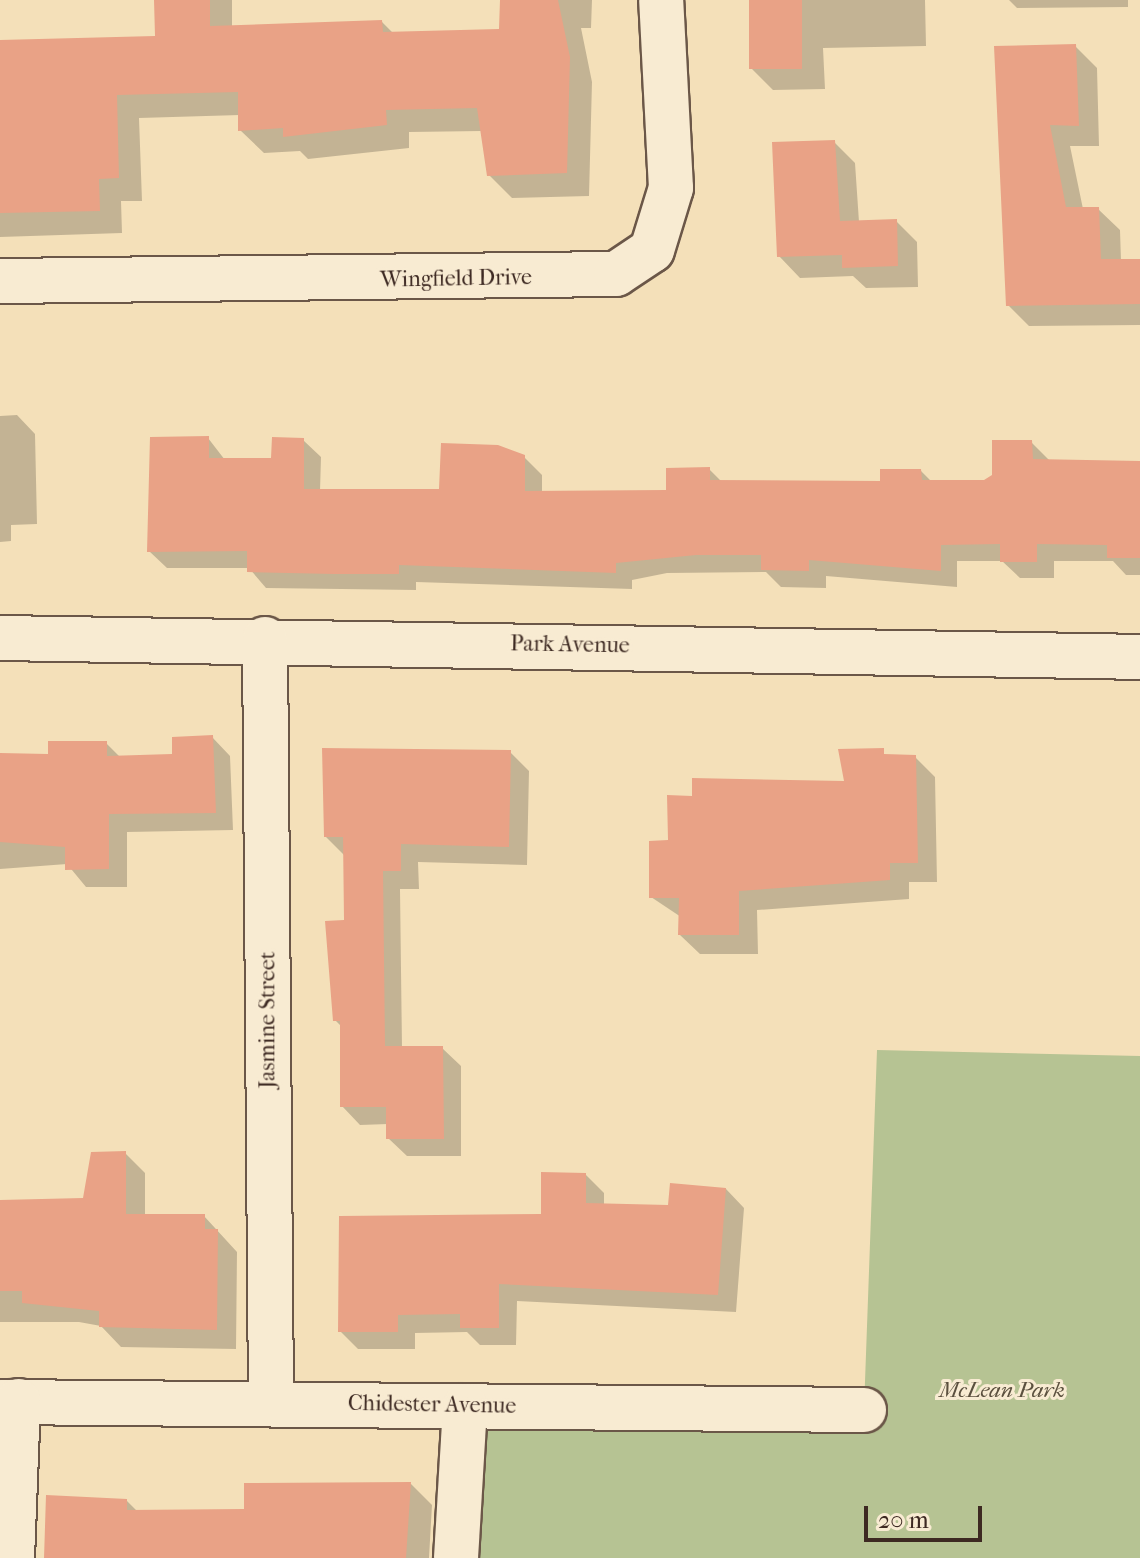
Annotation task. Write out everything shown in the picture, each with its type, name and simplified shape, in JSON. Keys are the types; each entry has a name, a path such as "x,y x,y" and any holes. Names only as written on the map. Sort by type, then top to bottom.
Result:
{"street":[{"name":"Wingfield Drive","path":"0,281 616,274 652,250 671,188 661,0"},
{"name":"Park Avenue","path":"0,638 265,639 1140,657"},
{"name":"Jasmine Street","path":"265,639 271,1401"},
{"name":"Chidester Avenue","path":"9,1402 271,1401 864,1410"},
{"path":"9,1402 12,1558"},
{"path":"456,1558 465,1406"}],"green space":[{"name":"McLean Park","path":"877,1050 1140,1056 1140,1558 456,1558 465,1406 864,1409"}],"building":[{"path":"154,0 210,0 210,26 382,20 383,32 499,29 500,0 558,0 570,57 567,173 487,176 477,108 386,110 387,125 283,137 283,128 238,131 238,92 117,95 119,178 99,179 100,211 0,213 0,40 155,36"},
{"path":"749,0 802,0 802,69 749,69"},
{"path":"1076,44 1079,126 1050,125 1066,207 1099,207 1101,259 1140,259 1140,304 1006,306 994,46"},
{"path":"835,140 840,221 897,219 898,266 842,268 842,255 777,257 772,142"},
{"path":"209,436 209,458 271,458 272,437 304,438 304,489 439,489 441,443 498,445 525,455 525,491 666,490 666,468 710,467 710,480 880,481 880,469 921,469 922,480 984,480 992,475 992,440 1032,440 1033,459 1140,461 1140,558 1107,558 1107,545 1037,544 1037,562 1000,562 1000,544 941,545 941,571 809,560 809,571 761,570 761,555 696,555 616,563 616,573 399,565 399,574 334,574 247,572 247,551 147,552 150,437"},
{"path":"213,735 216,813 109,814 109,869 65,870 65,847 0,842 0,753 48,754 48,741 107,741 107,756 172,754 172,737"},
{"path":"322,748 511,750 509,847 401,844 401,871 383,871 385,1046 443,1046 444,1139 386,1139 386,1107 340,1107 340,1021 333,1021 325,921 344,920 343,837 324,837"},
{"path":"884,748 884,754 916,755 918,863 890,863 890,880 739,891 739,935 678,935 679,898 649,898 649,841 668,840 667,795 692,796 692,778 844,781 838,749"},
{"path":"126,1151 126,1214 205,1214 205,1229 218,1229 217,1330 99,1327 99,1311 22,1303 22,1291 0,1291 0,1200 83,1198 91,1152"},
{"path":"541,1172 586,1173 586,1203 668,1205 670,1183 726,1188 718,1295 499,1284 499,1328 460,1328 460,1314 398,1315 398,1332 338,1332 339,1216 541,1214"},
{"path":"411,1482 406,1558 44,1558 46,1495 127,1499 127,1510 244,1509 244,1483"}]}
